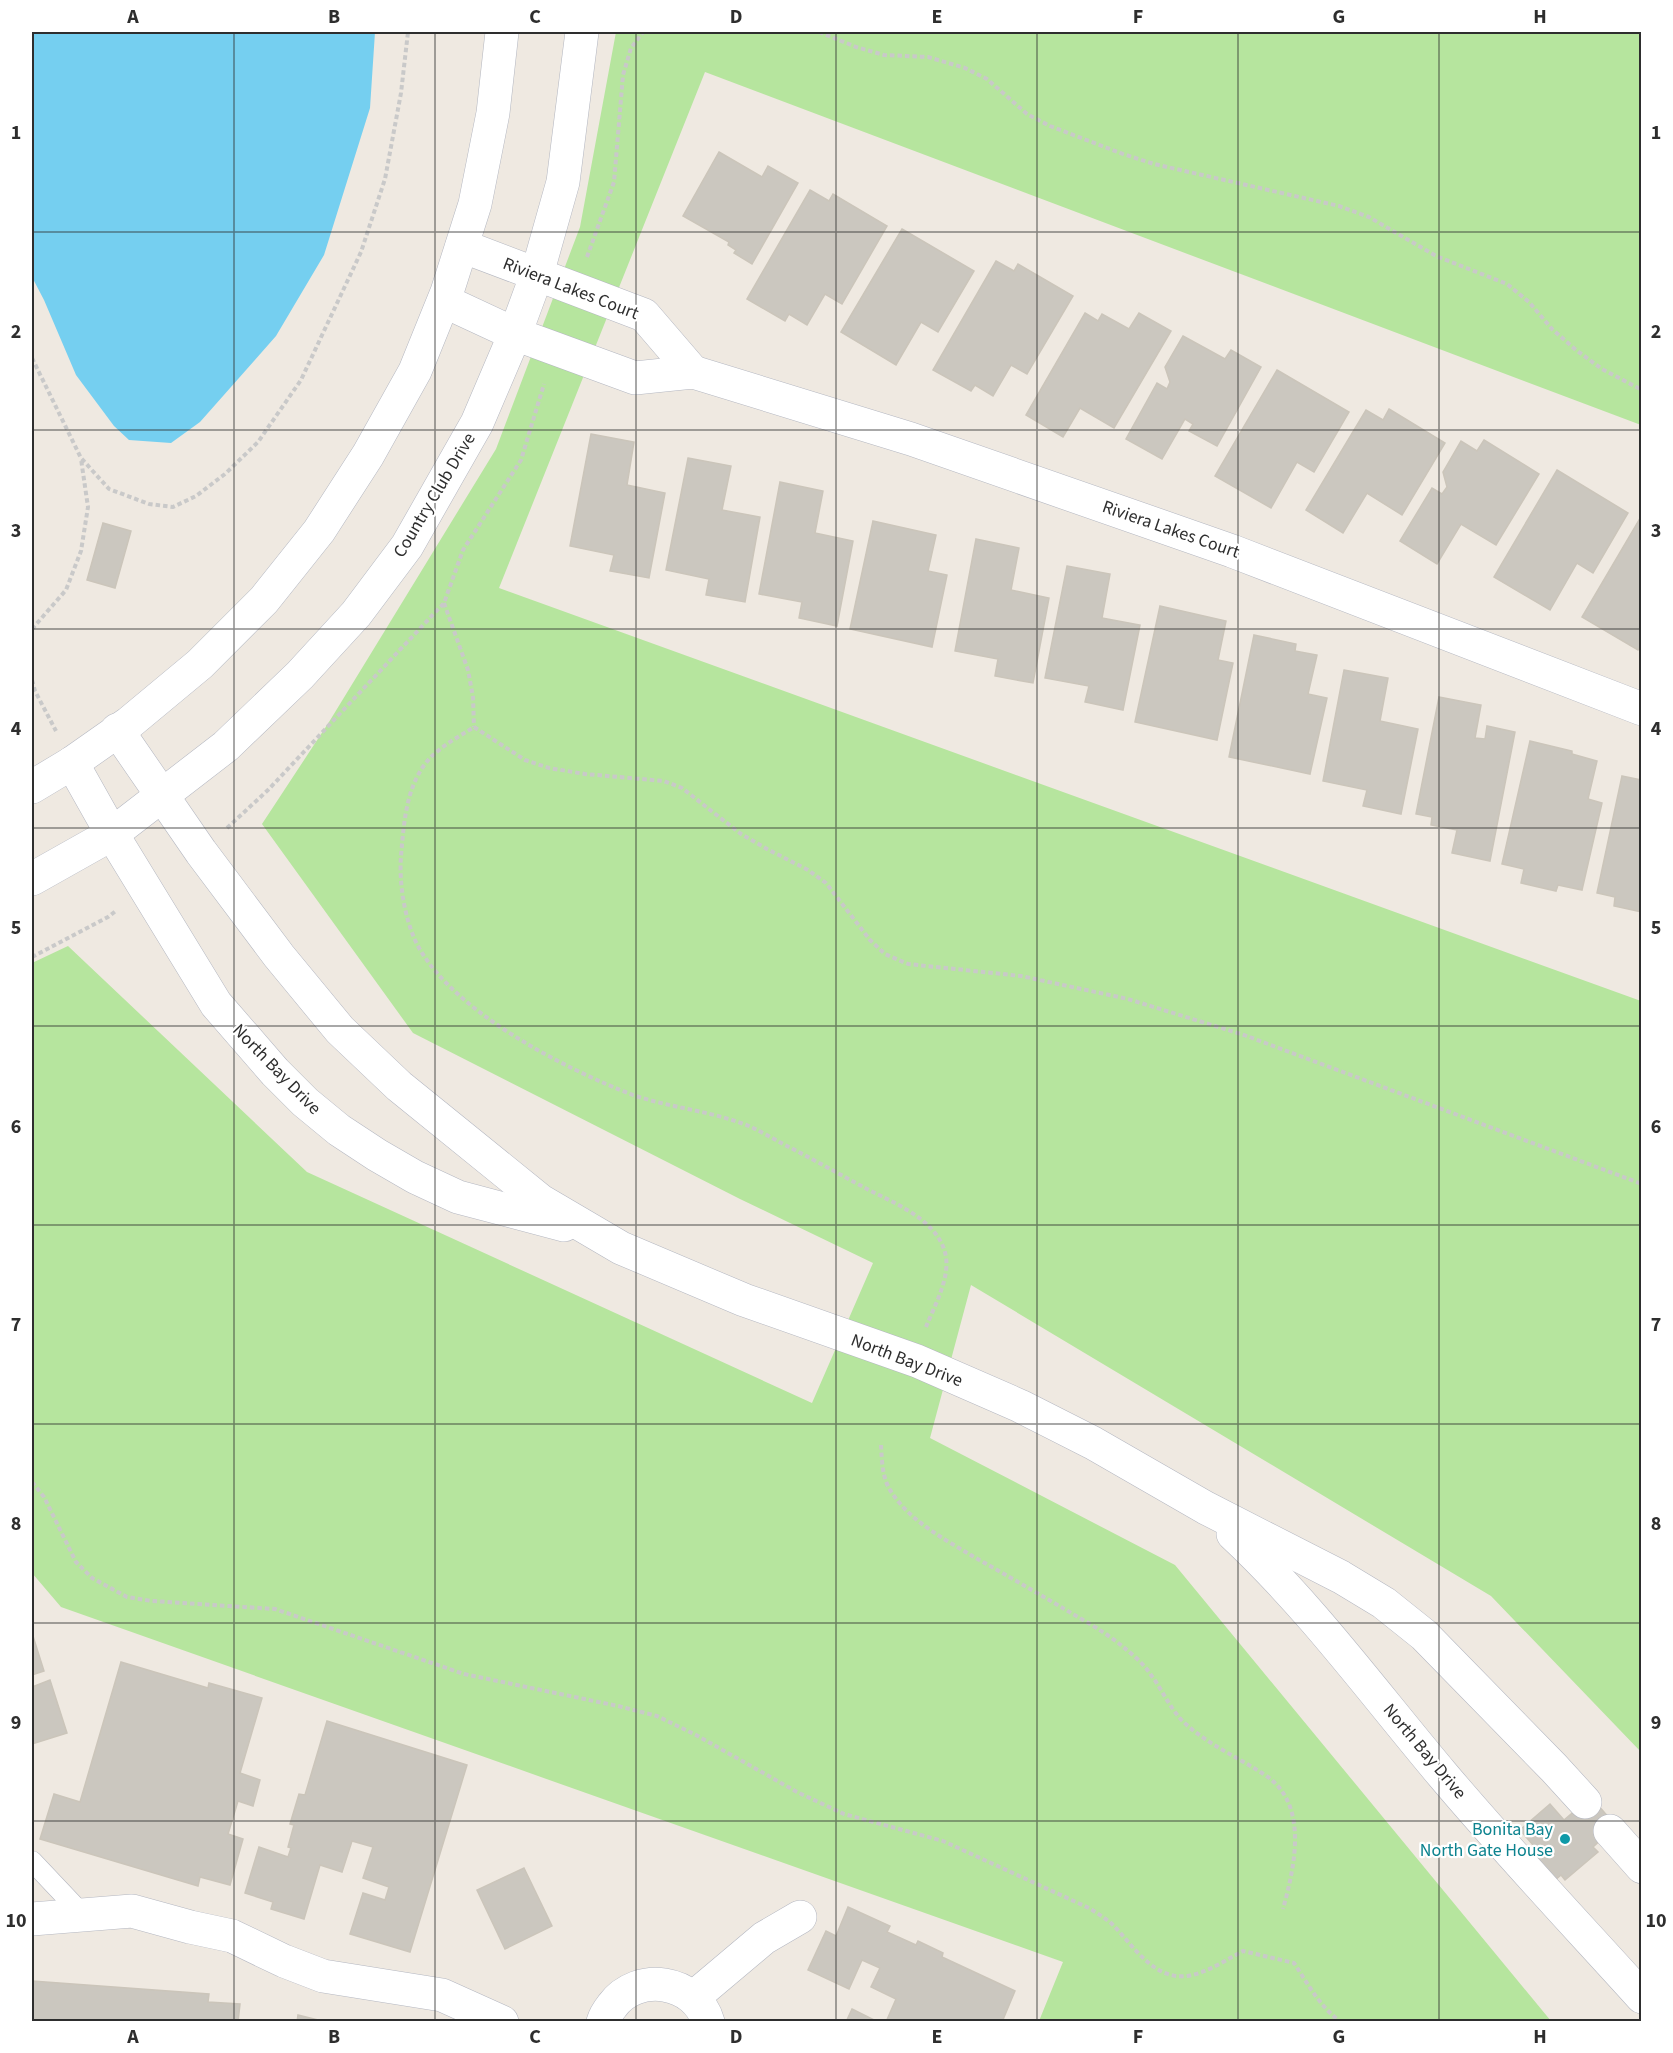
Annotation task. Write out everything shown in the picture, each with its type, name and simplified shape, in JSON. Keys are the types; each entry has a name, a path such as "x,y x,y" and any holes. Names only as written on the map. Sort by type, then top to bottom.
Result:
{"street":[{"path":"32,787 72,764 200,664 264,600 319,531 368,456 415,371 444,302 462,246 475,204 493,113 502,32"},
{"name":"Country Club Drive","path":"32,879 112,834 226,746 300,675 356,614 408,546 477,423 515,334 537,274 562,182 582,32"},
{"name":"Riviera Lakes Court","path":"462,246 644,315 693,372"},
{"name":"Riviera Lakes Court","path":"444,302 515,334 635,378 693,372 911,439 1232,550 1641,709"},
{"name":"North Bay Drive","path":"117,730 201,852 279,956 340,1030 399,1086 541,1201 621,1248 744,1300 917,1361 1020,1406 1093,1443 1206,1508 1341,1577 1384,1603 1424,1635 1585,1802"},
{"name":"North Bay Drive","path":"72,764 216,1004 275,1072 339,1130 415,1177 458,1197 598,1234"},
{"name":"North Bay Drive","path":"1206,1508 1272,1571 1351,1661 1442,1774 1641,1997"},
{"path":"1610,1831 1641,1867"},
{"path":"32,1919 132,1911 190,1928 232,1936 322,1976 442,1995 502,2022"},
{"path":"603,2022 618,1997 634,1987 657,1983 676,1986 701,2009 764,1938 800,1917"}],"lane":[{"path":"32,1861 83,1915"}],"path":[{"path":"32,358 81,458 109,489 148,504 173,507 196,496 225,474 258,442 301,380 361,252 386,179 401,93 408,32"},
{"path":"819,32 856,48 884,55 928,57 965,68 987,79 1027,114 1050,126 1122,154 1154,164 1339,206 1369,217 1436,256 1507,284 1529,302 1552,329 1576,350 1602,369 1641,390"},
{"path":"32,629 66,590 81,551 88,507 81,458"},
{"path":"444,603 468,670 473,697 474,727"},
{"path":"32,680 35,691 72,764"},
{"path":"474,727 525,760 549,768 664,782 682,788 741,834 808,870 826,883 870,940 885,954 908,964 1021,976 1128,999 1244,1035 1641,1184"},
{"path":"474,727 431,757 416,777 404,817 400,864 404,905 415,940 431,965 451,987 483,1014 520,1039 569,1066 634,1095 748,1126 911,1212 937,1234 945,1251 946,1272 926,1327"},
{"path":"881,1445 882,1470 891,1493 913,1516 942,1538 1078,1617 1122,1646 1150,1674 1170,1708 1186,1725 1267,1776 1285,1794 1293,1813 1294,1838 1290,1882 1283,1909"},
{"path":"32,1482 44,1497 76,1562 92,1578 127,1597 152,1601 275,1609 464,1674 657,1716 696,1735 797,1792 844,1814 943,1841 1089,1908 1110,1923 1148,1962 1164,1973 1186,1976 1211,1968 1243,1951 1294,1963 1318,1999 1341,2022"}],"green space":[{"path":"616,32 1641,32 1641,425 705,72 499,588 1641,1001 1641,1752 1491,1596 971,1285 930,1438 1175,1565 1551,2021 1039,2021 1063,1962 61,1607 32,1573 32,963 68,946 307,1172 812,1403 873,1263 740,1199 413,1033 262,824 329,722 496,449 580,227"}],"water":[{"path":"32,32 375,32 370,108 324,255 276,336 200,422 171,443 129,440 114,426 76,375 32,277"}],"building":[{"path":"719,152 762,177 768,166 798,183 752,264 734,253 736,250 728,245 729,242 683,216"},
{"path":"810,190 829,201 833,194 887,226 842,304 825,294 807,325 789,314 785,321 747,299"},
{"path":"902,229 974,271 938,332 921,322 896,365 841,332"},
{"path":"996,261 1014,271 1018,264 1073,296 1027,374 1011,365 993,396 975,385 971,391 933,370"},
{"path":"1085,313 1098,321 1102,314 1129,329 1139,313 1171,331 1114,428 1080,408 1063,437 1026,415"},
{"path":"1183,336 1225,359 1231,350 1261,367 1217,446 1189,431 1193,424 1185,419 1162,459 1126,439 1157,383 1167,389 1170,382 1165,367"},
{"path":"1277,370 1349,412 1314,472 1297,462 1271,508 1215,476"},
{"path":"1389,409 1445,443 1402,515 1367,493 1343,533 1306,510 1366,410 1383,420"},
{"path":"591,434 634,442 627,485 665,493 649,578 610,571 614,555 570,546"},
{"path":"1484,440 1539,474 1496,545 1461,524 1437,564 1400,541 1432,488 1442,494 1447,487 1443,472 1461,441 1477,451"},
{"path":"688,458 731,466 722,510 760,517 745,602 706,595 709,579 666,570"},
{"path":"1557,470 1628,513 1593,573 1577,563 1550,610 1494,577"},
{"path":"780,482 823,491 815,533 853,541 837,626 799,618 802,602 759,594"},
{"path":"1642,515 1642,643 1638,650 1582,617"},
{"path":"873,521 936,535 928,571 947,575 932,647 850,629"},
{"path":"103,523 131,531 115,588 87,580"},
{"path":"976,539 1019,548 1011,590 1049,598 1033,683 995,676 998,659 955,651"},
{"path":"1067,566 1110,574 1102,618 1140,625 1123,710 1085,702 1089,686 1045,678"},
{"path":"1160,606 1226,621 1218,660 1233,663 1217,740 1135,722"},
{"path":"1254,635 1296,644 1295,651 1317,655 1308,694 1327,698 1310,774 1229,757"},
{"path":"1344,670 1388,678 1380,721 1418,729 1401,814 1363,806 1367,790 1323,781"},
{"path":"1439,697 1481,705 1475,738 1485,739 1487,726 1515,732 1490,861 1452,853 1457,830 1431,825 1432,817 1416,814"},
{"path":"1530,741 1572,751 1572,754 1597,761 1588,799 1602,803 1582,890 1558,885 1556,891 1521,883 1524,869 1502,864"},
{"path":"1622,776 1642,780 1642,912 1614,906 1615,897 1597,893"},
{"path":"32,1633 44,1671 32,1675"},
{"path":"121,1662 208,1688 209,1683 262,1698 240,1773 260,1780 253,1806 238,1801 228,1834 243,1839 230,1885 200,1877 198,1886 40,1839 54,1794 80,1802"},
{"path":"50,1680 67,1733 32,1744 32,1687"},
{"path":"327,1721 467,1765 410,1952 350,1934 363,1893 385,1900 389,1887 363,1878 373,1847 352,1841 342,1872 320,1865 304,1919 271,1909 273,1902 245,1893 259,1847 288,1857 291,1848 288,1847 294,1825 290,1824 299,1794 305,1795"},
{"name":"Bonita Bay North Gate House","path":"1591,1797 1616,1826 1593,1847 1598,1852 1565,1880 1561,1875 1554,1881 1535,1859 1540,1853 1520,1830 1550,1804 1564,1820"},
{"path":"524,1868 552,1926 505,1949 477,1890"},
{"path":"848,1907 890,1926 887,1932 916,1945 918,1941 943,1953 942,1957 1015,1991 1002,2022 886,2022 896,1999 871,1987 880,1968 862,1960 849,1989 808,1970 826,1931 836,1936"},
{"path":"32,1981 209,1994 208,2002 240,2004 238,2022 32,2022"},
{"path":"852,2009 878,2022 846,2022"},
{"path":"298,2015 326,2022 297,2022"}],"place":[{"name":"Bonita Bay North Gate House","path":"1565,1839"}]}
